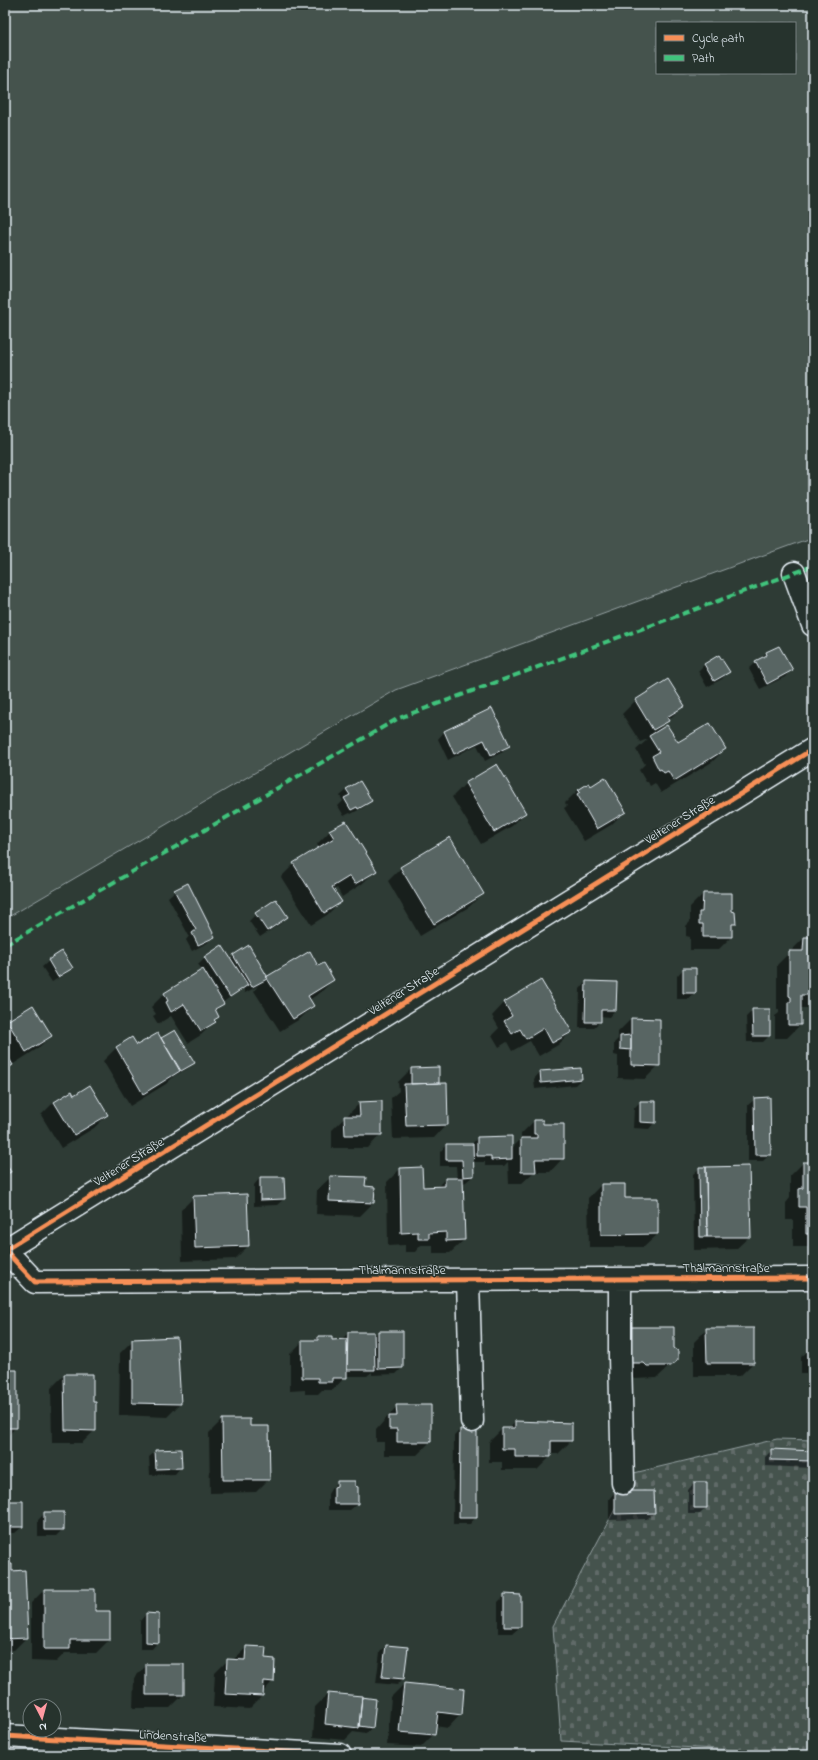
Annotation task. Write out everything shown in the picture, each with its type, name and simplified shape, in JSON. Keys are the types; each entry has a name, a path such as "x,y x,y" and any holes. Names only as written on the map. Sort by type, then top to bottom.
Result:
{"street":[{"path":"794,573 813,625"},
{"name":"Veltener Straße","path":"5,1250 813,749"},
{"name":"Thälmannstraße","path":"5,1250 35,1282 813,1278"},
{"path":"620,1279 620,1356 624,1483"},
{"path":"468,1280 472,1421"},
{"name":"Lindenstraße","path":"5,1736 340,1755"}],"green space":[{"path":"5,5 813,5 813,537 396,690 5,919"},
{"path":"777,1439 813,1440 813,1754 561,1741 553,1626 634,1473"}],"building":[{"path":"779,646 793,670 767,684 755,661 767,655 766,652"},
{"path":"719,655 730,672 714,681 704,664"},
{"path":"668,679 685,706 667,717 669,721 653,730 635,700"},
{"path":"492,708 510,746 491,755 484,740 454,754 444,731"},
{"path":"710,723 726,749 674,781 668,771 664,773 661,769 659,770 652,756 659,752 649,736 667,725 678,742"},
{"path":"497,764 526,813 494,832 465,783"},
{"path":"605,777 626,812 597,829 577,794 580,792 578,790 589,783 591,786"},
{"path":"360,781 372,801 358,809 357,807 351,810 344,798 350,795 346,789"},
{"path":"346,821 377,871 355,884 350,876 332,887 342,902 324,913 293,863 334,838 329,830"},
{"path":"450,837 484,894 434,924 400,867"},
{"path":"188,883 215,937 198,945 192,933 196,930 174,890"},
{"path":"703,893 732,893 732,911 735,912 736,924 732,924 732,937 703,937 703,924 699,924 699,912 702,912"},
{"path":"276,899 288,917 267,931 255,913"},
{"path":"804,937 813,937 813,995 801,995 801,1025 788,1025 788,1002 791,1002 791,997 789,996 789,951 803,951"},
{"path":"222,945 248,985 230,997 204,957"},
{"path":"249,945 267,976 267,979 252,987 233,955"},
{"path":"62,951 73,968 58,977 48,960"},
{"path":"310,951 318,966 324,963 334,980 308,996 314,1006 293,1019 266,977"},
{"path":"683,968 696,968 696,993 683,993"},
{"path":"203,969 224,1004 215,1009 219,1017 214,1020 216,1022 201,1031 184,1004 171,1012 166,1002 168,1001 164,993"},
{"path":"541,980 572,1032 552,1043 544,1028 526,1039 520,1029 512,1034 504,1021 512,1016 504,1002"},
{"path":"586,981 617,982 616,1010 601,1010 601,1022 585,1022"},
{"path":"33,1005 52,1036 26,1052 7,1021"},
{"path":"752,1009 770,1009 770,1036 753,1036"},
{"path":"631,1018 660,1019 660,1066 631,1065"},
{"path":"175,1030 195,1063 181,1071 161,1038"},
{"path":"158,1033 180,1071 143,1094 116,1047 132,1037 137,1045"},
{"path":"631,1035 631,1050 620,1049 620,1036"},
{"path":"5,1052 13,1065 5,1070"},
{"path":"439,1067 439,1083 411,1084 411,1068"},
{"path":"581,1068 582,1079 541,1083 540,1071"},
{"path":"447,1083 448,1125 406,1126 404,1084"},
{"path":"90,1085 108,1115 74,1135 54,1102 72,1091 74,1095"},
{"path":"770,1097 771,1155 755,1155 754,1098"},
{"path":"382,1101 382,1135 345,1135 344,1116 360,1116 359,1102"},
{"path":"640,1101 656,1101 656,1123 640,1122"},
{"path":"534,1120 543,1120 543,1124 564,1124 564,1159 535,1159 536,1172 521,1172 521,1138 537,1138 537,1134 534,1134"},
{"path":"512,1136 512,1159 491,1160 491,1156 477,1156 477,1137"},
{"path":"446,1144 473,1144 474,1176 463,1177 462,1160 446,1160"},
{"path":"5,1162 11,1172 5,1175"},
{"path":"803,1162 813,1162 813,1234 806,1234 806,1207 799,1207 799,1189 803,1188"},
{"path":"749,1166 751,1237 707,1237 706,1167"},
{"path":"422,1167 423,1187 445,1186 445,1178 463,1178 465,1240 446,1241 446,1232 429,1233 429,1239 418,1239 418,1232 401,1233 400,1168"},
{"path":"699,1167 706,1167 707,1237 700,1237"},
{"path":"330,1176 366,1177 365,1186 375,1187 374,1203 329,1201"},
{"path":"260,1177 284,1177 285,1199 260,1200"},
{"path":"601,1184 625,1184 625,1198 658,1198 658,1234 601,1235"},
{"path":"247,1194 249,1246 195,1248 193,1196"},
{"path":"626,1327 674,1327 674,1348 678,1351 678,1360 671,1366 647,1366 644,1363 626,1363"},
{"path":"706,1328 754,1328 754,1363 707,1363"},
{"path":"378,1331 403,1331 403,1368 378,1369"},
{"path":"348,1332 374,1332 375,1370 347,1370"},
{"path":"318,1336 332,1336 332,1340 347,1339 347,1378 332,1378 332,1382 318,1382 318,1378 302,1378 302,1340 318,1340"},
{"path":"177,1337 181,1404 132,1403 132,1339"},
{"path":"5,1370 17,1370 17,1428 5,1428"},
{"path":"64,1374 93,1374 93,1402 96,1402 96,1431 65,1430"},
{"path":"396,1405 431,1405 431,1442 397,1442 397,1429 389,1429 389,1416 397,1416"},
{"path":"222,1419 250,1419 250,1426 269,1426 270,1480 223,1480"},
{"path":"515,1421 572,1423 572,1441 551,1441 551,1457 515,1457 515,1449 502,1449 502,1428 515,1428"},
{"path":"460,1429 477,1429 477,1518 459,1518"},
{"path":"181,1449 182,1468 156,1469 155,1450"},
{"path":"771,1449 813,1451 813,1461 771,1460"},
{"path":"337,1481 355,1481 355,1486 358,1487 358,1504 334,1504 334,1487 337,1486"},
{"path":"694,1482 707,1482 707,1508 694,1508"},
{"path":"615,1491 654,1491 655,1513 615,1514"},
{"path":"5,1501 23,1501 23,1527 5,1527"},
{"path":"44,1512 64,1512 64,1530 44,1530"},
{"path":"5,1564 12,1564 12,1571 25,1570 28,1638 5,1639"},
{"path":"44,1589 95,1589 95,1611 110,1611 110,1640 70,1640 70,1649 44,1649"},
{"path":"504,1594 521,1595 521,1627 504,1627"},
{"path":"146,1613 159,1614 159,1643 146,1642"},
{"path":"386,1645 408,1647 404,1679 382,1677"},
{"path":"246,1646 266,1647 265,1658 275,1659 274,1682 264,1681 263,1696 225,1694 227,1659 245,1660"},
{"path":"146,1664 184,1664 184,1695 146,1695"},
{"path":"404,1683 464,1689 462,1715 438,1712 435,1735 399,1732"},
{"path":"328,1693 362,1696 359,1728 325,1724"},
{"path":"362,1697 376,1699 373,1728 359,1726"}],"marked path":[{"path":"5,945 399,718 813,566"}],"cycle path":[{"path":"5,1250 813,749"},
{"path":"5,1250 35,1282 813,1278"},
{"path":"5,1736 340,1755"}]}
